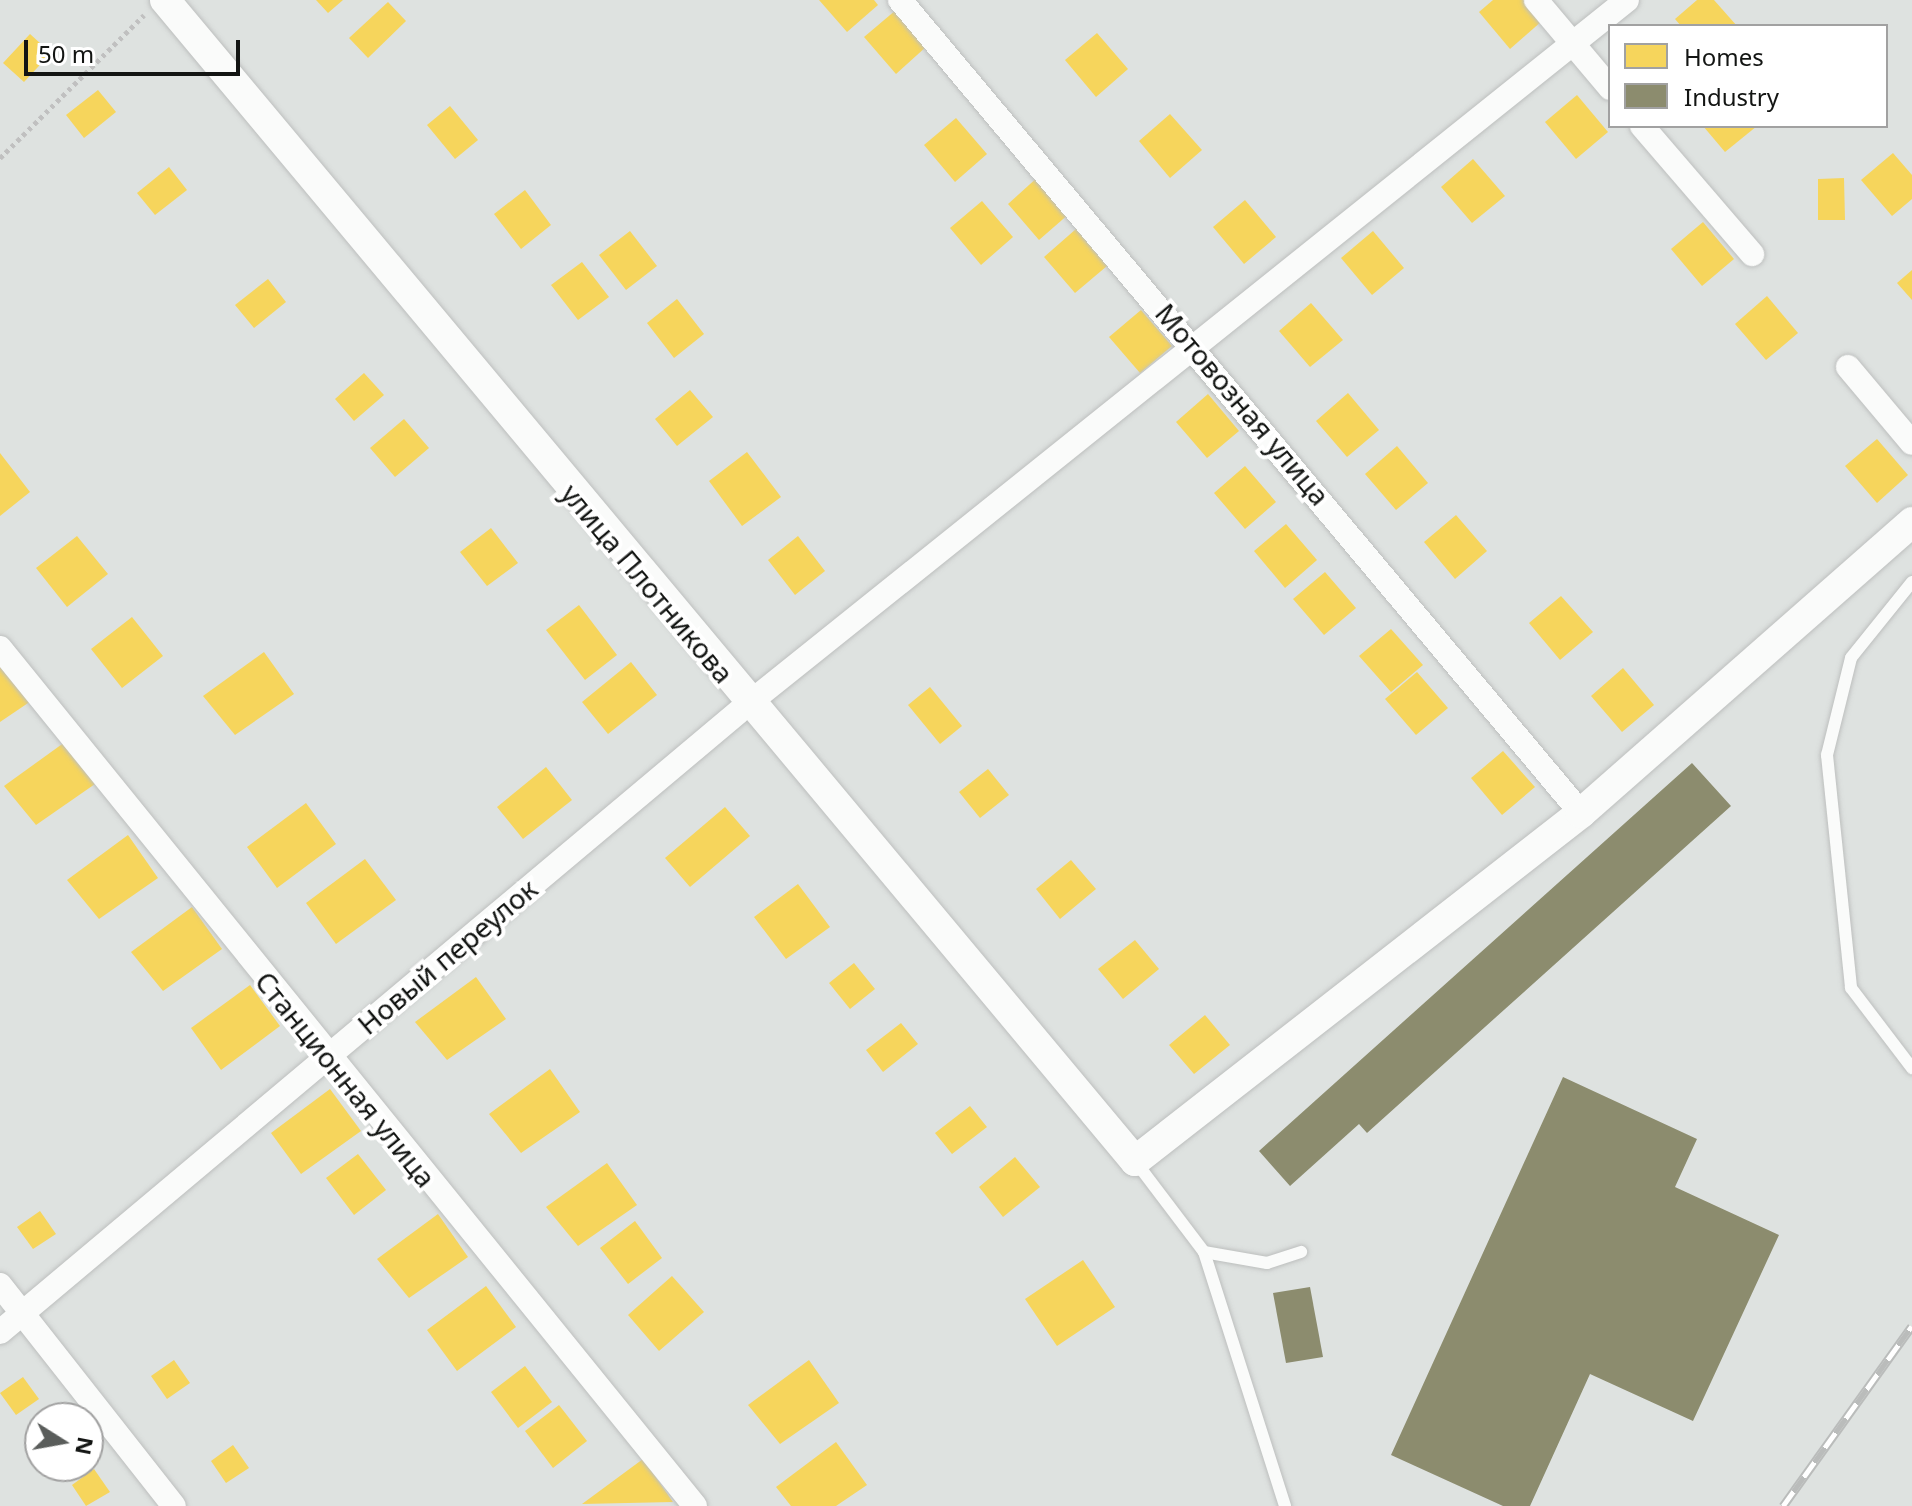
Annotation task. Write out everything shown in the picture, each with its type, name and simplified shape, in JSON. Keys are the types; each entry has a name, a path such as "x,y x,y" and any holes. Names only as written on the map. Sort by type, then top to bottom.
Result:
{"street":[{"name":"Мотовозная улица","path":"900,0 1196,347 1581,813"},
{"path":"1536,0 1608,86"},
{"name":"Новый переулок","path":"0,1332 748,704 1627,0"},
{"name":"улица Плотникова","path":"156,5 1135,1161"},
{"path":"1644,128 1752,254"},
{"path":"1848,367 1912,443"},
{"path":"1135,1161 1581,813 1910,528"},
{"name":"Станционная улица","path":"0,648 327,1057 695,1506"},
{"path":"0,1285 174,1506"}],"lane":[{"path":"1912,582 1851,658 1827,755 1851,988 1912,1068"},
{"path":"1135,1161 1204,1252 1285,1506"},
{"path":"1204,1252 1267,1263 1301,1252"}],"path":[{"path":"0,158 156,5"}],"building: Homes":[{"path":"316,0 343,0 328,13"},
{"path":"819,0 874,0 878,5 847,32"},
{"path":"1493,0 1524,0 1542,21 1510,49 1479,12"},
{"path":"1697,0 1714,0 1735,24 1679,24 1675,19"},
{"path":"388,2 406,21 368,58 349,38"},
{"path":"896,10 927,46 896,74 864,37"},
{"path":"1097,33 1128,69 1096,97 1065,60"},
{"path":"30,34 51,53 24,82 3,63"},
{"path":"98,90 116,112 84,138 66,115"},
{"path":"1577,95 1608,132 1576,159 1545,122"},
{"path":"450,106 478,140 455,159 427,125"},
{"path":"1170,114 1202,150 1170,178 1139,141"},
{"path":"956,118 987,154 955,182 924,145"},
{"path":"1705,128 1755,128 1725,152"},
{"path":"1893,153 1912,175 1912,199 1892,216 1861,180"},
{"path":"1473,159 1505,196 1472,223 1441,187"},
{"path":"169,167 187,190 155,215 137,193"},
{"path":"1039,176 1070,213 1039,240 1008,204"},
{"path":"1844,178 1845,220 1818,220 1818,179"},
{"path":"525,190 551,225 521,249 494,214"},
{"path":"1245,200 1276,237 1244,264 1213,227"},
{"path":"982,201 1013,237 981,265 950,228"},
{"path":"1703,222 1734,259 1702,286 1671,249"},
{"path":"1076,229 1107,266 1075,293 1044,257"},
{"path":"630,231 657,266 626,290 599,255"},
{"path":"1373,231 1404,268 1372,295 1341,258"},
{"path":"582,262 609,297 578,320 551,285"},
{"path":"1912,270 1912,300 1897,283"},
{"path":"268,279 286,302 254,328 235,305"},
{"path":"1767,296 1798,333 1766,360 1735,324"},
{"path":"677,299 704,334 674,358 647,323"},
{"path":"1311,303 1343,340 1310,367 1279,331"},
{"path":"1141,310 1172,346 1140,373 1109,337"},
{"path":"364,373 384,395 354,421 335,399"},
{"path":"690,390 713,417 677,446 655,419"},
{"path":"1348,393 1379,430 1347,457 1316,421"},
{"path":"1208,394 1239,431 1207,458 1176,422"},
{"path":"404,419 429,448 395,477 370,448"},
{"path":"1877,439 1908,475 1877,503 1845,466"},
{"path":"1397,446 1428,483 1396,510 1365,474"},
{"path":"747,452 781,497 742,526 709,481"},
{"path":"0,453 30,492 0,516"},
{"path":"1245,466 1276,502 1245,529 1214,493"},
{"path":"1456,515 1487,551 1455,579 1424,542"},
{"path":"1286,524 1317,560 1285,588 1254,551"},
{"path":"491,528 518,563 487,586 460,552"},
{"path":"77,536 108,574 67,607 36,568"},
{"path":"798,536 825,571 795,595 768,560"},
{"path":"1325,572 1356,608 1324,635 1293,599"},
{"path":"1561,596 1593,632 1560,660 1529,623"},
{"path":"579,605 617,655 585,680 546,630"},
{"path":"132,617 163,656 122,688 91,649"},
{"path":"1391,629 1423,665 1391,692 1359,656"},
{"path":"264,652 294,694 235,735 203,696"},
{"path":"0,659 34,699 0,722"},
{"path":"631,662 657,695 608,734 582,702"},
{"path":"1623,668 1654,705 1622,732 1591,696"},
{"path":"1417,672 1448,708 1416,735 1385,699"},
{"path":"930,687 962,726 940,744 908,705"},
{"path":"65,742 95,784 36,825 4,786"},
{"path":"1503,751 1535,787 1502,815 1471,778"},
{"path":"546,767 572,800 523,839 497,807"},
{"path":"988,769 1009,795 980,818 959,792"},
{"path":"306,803 336,844 277,888 247,847"},
{"path":"725,807 750,836 690,887 665,858"},
{"path":"128,835 158,878 99,919 67,880"},
{"path":"365,859 396,900 336,944 306,903"},
{"path":"1071,860 1096,889 1060,919 1036,889"},
{"path":"798,884 830,927 786,959 754,917"},
{"path":"192,907 222,949 163,991 131,952"},
{"path":"1135,940 1159,969 1123,999 1098,969"},
{"path":"854,963 875,989 850,1009 829,983"},
{"path":"476,977 506,1019 447,1060 415,1022"},
{"path":"250,985 280,1026 221,1070 191,1028"},
{"path":"1205,1015 1230,1045 1194,1074 1169,1045"},
{"path":"901,1023 918,1044 883,1072 866,1050"},
{"path":"550,1069 580,1112 521,1153 489,1114"},
{"path":"330,1089 361,1131 301,1174 271,1133"},
{"path":"970,1106 987,1127 952,1154 935,1133"},
{"path":"358,1154 386,1190 354,1215 326,1178"},
{"path":"1015,1157 1040,1187 1003,1217 979,1187"},
{"path":"607,1163 637,1205 578,1246 546,1207"},
{"path":"40,1211 56,1234 33,1249 17,1227"},
{"path":"438,1214 468,1257 409,1298 377,1259"},
{"path":"635,1221 662,1258 628,1284 600,1248"},
{"path":"1083,1260 1115,1307 1057,1346 1025,1299"},
{"path":"672,1276 704,1312 659,1351 628,1315"},
{"path":"486,1286 516,1327 457,1371 427,1330"},
{"path":"174,1360 190,1383 167,1399 151,1376"},
{"path":"809,1360 839,1403 780,1444 748,1405"},
{"path":"525,1366 552,1402 518,1428 491,1392"},
{"path":"23,1377 39,1399 24,1402 24,1409 16,1415 0,1393"},
{"path":"559,1405 587,1441 553,1468 525,1431"},
{"path":"836,1442 867,1485 836,1506 791,1506 776,1487"},
{"path":"233,1445 249,1468 226,1483 211,1461"},
{"path":"643,1459 673,1502 582,1504"},
{"path":"76,1482 103,1482 110,1492 86,1506 72,1485"}],"building: Industry":[{"path":"1692,763 1731,806 1367,1133 1359,1124 1290,1186 1259,1151"},
{"path":"1563,1077 1697,1139 1675,1187 1779,1235 1693,1421 1590,1374 1530,1506 1503,1506 1391,1455"},
{"path":"1310,1287 1323,1357 1286,1363 1273,1293"}],"railway":[{"path":"1783,1506 1912,1326"}]}
